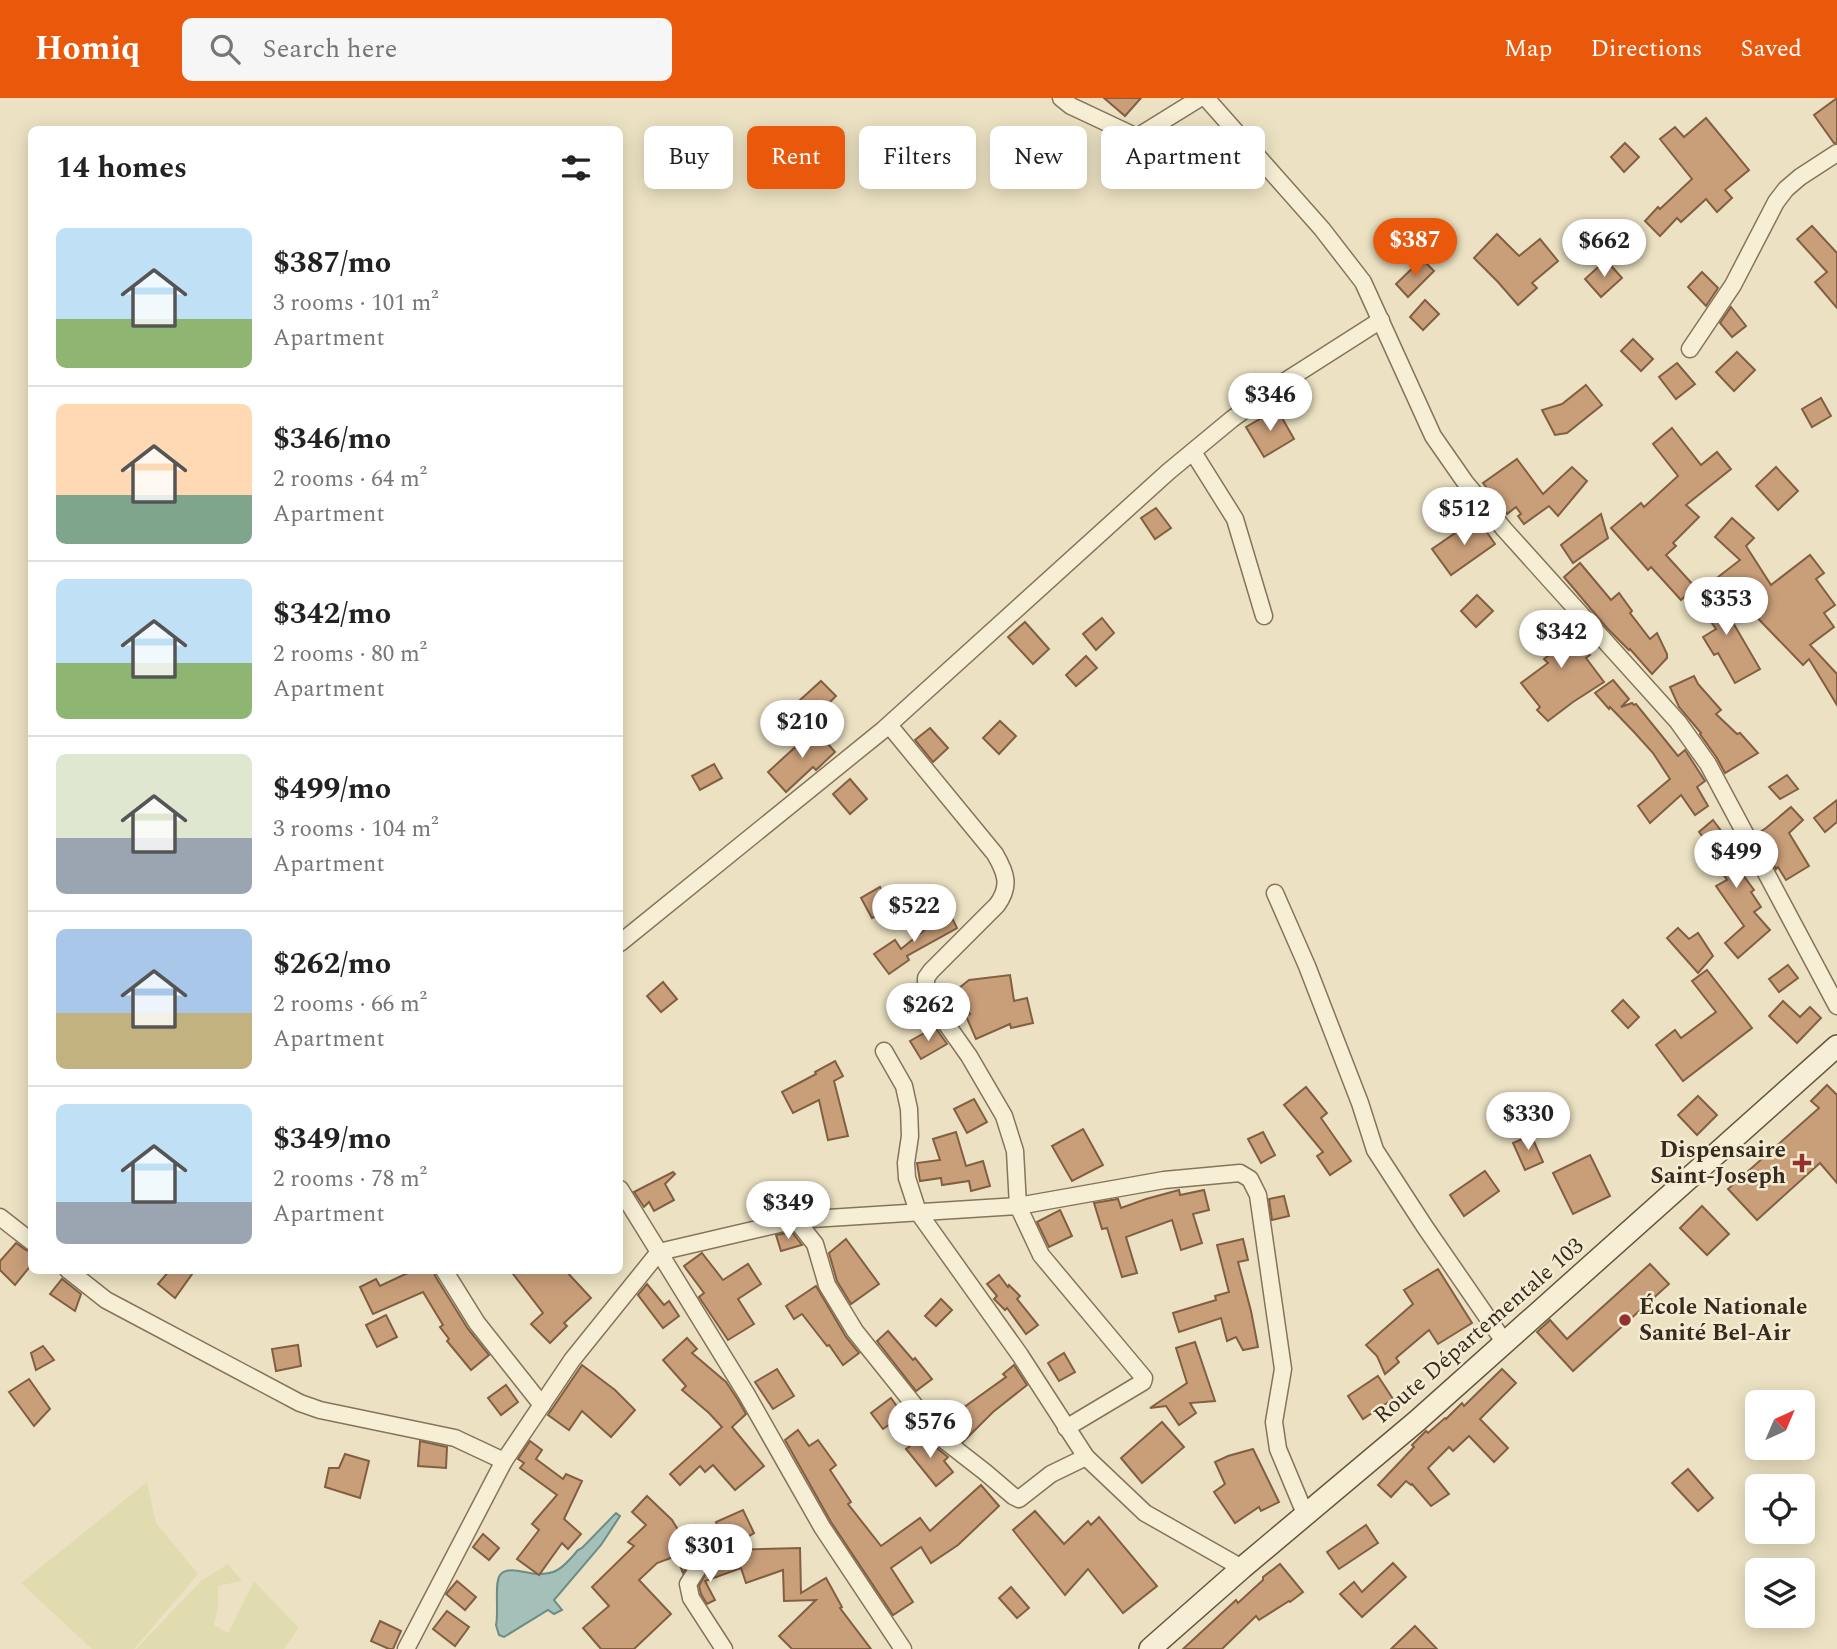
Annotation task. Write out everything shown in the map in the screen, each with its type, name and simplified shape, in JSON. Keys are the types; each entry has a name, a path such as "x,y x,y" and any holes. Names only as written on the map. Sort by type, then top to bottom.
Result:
{"main road":[{"name":"Route Départementale 103","path":"1150,1649 1417,1421 1837,1046"}],"street":[{"path":"1060,98 1071,106 1137,137 1200,98"},
{"path":"1206,98 1322,229 1363,282 1433,436 1465,482 1678,722 1708,764 1837,1006"},
{"path":"1690,349 1733,285 1776,202 1800,177 1837,153"},
{"path":"623,941 889,726 1158,482 1232,419 1276,387 1381,320"},
{"path":"1193,452 1235,519 1264,616"},
{"path":"889,726 995,854 1004,870 1006,883 1003,896 997,905 931,971 926,978 926,989 933,1005 969,1056 1004,1116 1015,1151 1018,1206 1041,1255 1144,1378 1143,1382 1066,1427"},
{"path":"1275,892 1312,978 1375,1150 1505,1343"},
{"path":"884,1051 904,1086 911,1136 906,1163 907,1178 918,1212 1020,1355 1086,1457 1145,1513 1242,1568"},
{"path":"406,1649 504,1461 572,1360 659,1252 796,1220 1018,1206 1164,1180 1240,1173 1250,1179 1258,1195 1283,1369 1274,1422 1278,1449 1306,1516"},
{"path":"623,1194 747,1395 821,1527 903,1649"},
{"path":"0,1217 28,1239"},
{"path":"796,1220 815,1244 827,1284 855,1331 940,1437 1019,1499 1051,1474 1086,1457"},
{"path":"73,1274 106,1300 300,1403 320,1410 455,1438 504,1461"},
{"path":"446,1274 477,1323 542,1405"},
{"path":"697,1570 688,1584 691,1598 724,1649"}],"shaded area":[{"path":"147,1482 156,1523 198,1574 134,1649 92,1649 21,1583"},
{"path":"228,1564 242,1581 218,1586 218,1608 214,1625 228,1633 254,1581 299,1628 284,1649 136,1649 201,1581"}],"water":[{"path":"616,1513 620,1516 601,1545 554,1600 562,1610 554,1614 548,1610 504,1637 499,1635 496,1625 497,1584 500,1575 508,1571 537,1574 557,1570"}],"building":[{"path":"1104,98 1141,98 1125,116"},
{"path":"1837,98 1837,143 1834,143 1814,115"},
{"path":"1706,118 1749,170 1725,190 1732,198 1717,212 1706,199 1681,222 1677,218 1660,236 1645,221 1692,179 1660,139 1675,127 1684,137"},
{"path":"1625,143 1639,157 1624,172 1611,157"},
{"path":"1812,226 1837,253 1837,308 1815,282 1827,272 1797,239"},
{"path":"1497,234 1519,256 1540,239 1558,261 1532,283 1537,288 1518,305 1474,258"},
{"path":"1422,259 1434,271 1408,297 1396,284"},
{"path":"1606,260 1622,278 1601,297 1585,279"},
{"path":"1702,272 1718,288 1706,306 1688,287"},
{"path":"1425,300 1439,314 1423,330 1410,317"},
{"path":"1731,307 1746,326 1732,337 1720,323"},
{"path":"1633,339 1653,359 1641,371 1621,351"},
{"path":"1737,352 1755,370 1734,391 1716,372"},
{"path":"1677,363 1695,384 1676,399 1659,377"},
{"path":"1586,385 1602,405 1567,433 1555,435 1542,410 1562,404"},
{"path":"1821,398 1831,416 1812,427 1802,409"},
{"path":"1277,409 1294,439 1264,457 1246,427"},
{"path":"1672,428 1701,465 1717,452 1731,469 1686,505 1699,517 1673,543 1676,546 1666,555 1695,587 1681,600 1651,567 1648,570 1611,528 1641,503 1644,507 1678,476 1653,444"},
{"path":"1517,459 1543,494 1572,467 1587,481 1558,516 1549,506 1524,524 1516,507 1507,514 1483,483"},
{"path":"1776,467 1798,491 1778,510 1756,486"},
{"path":"1156,508 1171,528 1155,539 1141,518"},
{"path":"1601,514 1608,538 1573,563 1561,545"},
{"path":"1477,518 1495,544 1451,575 1432,549"},
{"path":"1732,518 1754,538 1746,546 1771,585 1810,555 1824,573 1816,579 1835,605 1824,613 1834,627 1810,645 1837,674 1837,705 1809,659 1803,665 1718,577 1740,560 1715,537"},
{"path":"1580,563 1611,600 1619,593 1650,639 1657,633 1667,658 1652,674 1607,628 1564,577"},
{"path":"1710,583 1760,669 1735,683 1718,653 1714,655 1703,637 1716,629 1693,596"},
{"path":"1477,595 1493,611 1476,627 1461,611"},
{"path":"1551,612 1575,635 1590,655 1586,658 1604,682 1548,721 1537,710 1540,707 1521,683 1548,663 1544,659 1553,652 1535,628"},
{"path":"1102,618 1114,633 1096,650 1083,634"},
{"path":"1025,622 1049,649 1033,664 1008,637"},
{"path":"1086,656 1097,668 1076,686 1066,675"},
{"path":"1694,676 1721,710 1716,714 1737,734 1740,733 1758,753 1725,773 1701,733 1679,707 1670,687"},
{"path":"1613,680 1629,699 1621,707 1636,704 1678,756 1685,750 1705,781 1697,787 1708,806 1695,815 1681,795 1650,823 1638,806 1670,779 1653,753 1595,693"},
{"path":"821,681 836,696 816,716 800,700"},
{"path":"1000,721 1016,736 999,754 983,738"},
{"path":"930,728 948,748 933,762 915,740"},
{"path":"815,729 835,752 816,770 813,767 786,792 768,772"},
{"path":"714,764 722,778 700,790 692,776"},
{"path":"1787,775 1798,789 1780,799 1769,787"},
{"path":"850,779 867,799 850,814 833,794"},
{"path":"1837,800 1837,822 1825,832 1814,818"},
{"path":"1791,807 1803,820 1789,833 1809,866 1786,880 1778,867 1776,869 1757,834"},
{"path":"1713,820 1734,848 1739,845 1748,862 1738,868 1754,890 1751,892 1761,907 1754,912 1770,930 1738,958 1725,943 1744,926 1716,886 1727,880 1712,858 1717,855 1699,832"},
{"path":"880,887 891,907 872,918 861,898"},
{"path":"949,912 957,928 907,956 909,960 889,974 874,954 895,940 901,949 932,922"},
{"path":"1678,928 1689,939 1698,933 1713,956 1698,973 1667,938"},
{"path":"1788,965 1798,978 1779,992 1769,979"},
{"path":"1707,970 1752,1028 1683,1081 1656,1045 1675,1030 1681,1038 1716,1012 1692,981"},
{"path":"1010,975 1014,1001 1027,998 1033,1023 1011,1028 1010,1024 976,1039 966,1016 970,1014 953,993 969,980"},
{"path":"663,982 677,999 661,1012 647,996"},
{"path":"1623,1000 1639,1017 1628,1028 1612,1011"},
{"path":"1783,1001 1800,1017 1810,1007 1821,1018 1797,1043 1769,1016"},
{"path":"935,1027 947,1044 921,1059 910,1041"},
{"path":"835,1061 843,1076 834,1081 848,1136 828,1140 819,1100 793,1113 782,1092"},
{"path":"1827,1085 1837,1095 1837,1183 1820,1163 1757,1220 1728,1189 1819,1108 1811,1101"},
{"path":"1306,1087 1327,1113 1321,1118 1351,1161 1330,1175 1317,1156 1323,1152 1284,1105"},
{"path":"1698,1096 1717,1115 1697,1135 1678,1115"},
{"path":"974,1099 987,1122 967,1133 954,1109"},
{"path":"1083,1129 1103,1165 1072,1181 1052,1146"},
{"path":"956,1132 966,1166 983,1161 990,1186 971,1191 969,1181 942,1185 941,1178 920,1181 917,1163 940,1160 933,1139"},
{"path":"1263,1132 1275,1155 1261,1163 1248,1139"},
{"path":"1531,1135 1543,1162 1525,1170 1513,1143"},
{"path":"1590,1155 1610,1196 1573,1214 1553,1173"},
{"path":"1485,1171 1499,1191 1464,1216 1450,1195"},
{"path":"673,1172 675,1174 665,1184 674,1200 654,1211 649,1202 644,1207 634,1192"},
{"path":"1179,1190 1180,1195 1204,1190 1209,1210 1193,1214 1202,1243 1181,1250 1172,1220 1126,1237 1137,1273 1122,1277 1107,1228 1102,1229 1094,1203 1118,1199 1121,1208"},
{"path":"1284,1196 1289,1216 1272,1220 1269,1199"},
{"path":"1702,1206 1729,1234 1707,1255 1680,1228"},
{"path":"1060,1210 1072,1236 1049,1247 1037,1222"},
{"path":"792,1232 802,1245 781,1251 776,1235"},
{"path":"846,1239 879,1284 851,1304 837,1281 829,1253"},
{"path":"1243,1239 1248,1260 1238,1262 1258,1347 1243,1350 1236,1337 1227,1341 1221,1318 1179,1332 1173,1313 1216,1300 1215,1296 1229,1292 1217,1245"},
{"path":"16,1243 28,1251 28,1269 15,1285 0,1270 0,1261"},
{"path":"702,1253 723,1280 748,1264 761,1284 738,1299 754,1324 728,1340 699,1297 704,1293 684,1266"},
{"path":"1650,1264 1669,1284 1573,1371 1537,1332 1550,1320 1567,1339"},
{"path":"1438,1269 1472,1323 1438,1344 1429,1330 1396,1358 1399,1362 1385,1374 1377,1356 1366,1345 1413,1304 1404,1290"},
{"path":"167,1274 192,1274 175,1298 158,1284"},
{"path":"406,1274 435,1274 468,1329 489,1355 471,1370 447,1341 449,1339 440,1327 443,1325 423,1292 373,1314 360,1287 376,1279 380,1286"},
{"path":"513,1274 569,1274 591,1298 564,1323 567,1326 550,1343 531,1324 543,1313"},
{"path":"999,1275 1008,1287 1009,1285 1020,1296 1017,1299 1038,1325 1026,1334 1007,1308 1005,1310 994,1299 997,1296 987,1284"},
{"path":"62,1279 81,1294 75,1311 50,1294"},
{"path":"647,1284 664,1305 669,1301 679,1316 663,1328 638,1295"},
{"path":"816,1286 846,1337 859,1353 843,1365 802,1314 794,1319 786,1306"},
{"path":"941,1299 952,1310 936,1326 925,1316"},
{"path":"386,1315 397,1337 377,1347 366,1325"},
{"path":"888,1331 932,1379 916,1391 877,1341"},
{"path":"687,1338 697,1349 692,1353 726,1382 738,1400 746,1414 732,1427 764,1466 735,1490 713,1465 705,1472 700,1466 680,1485 670,1474 722,1427 682,1390 686,1386 663,1360"},
{"path":"1195,1342 1215,1401 1190,1403 1196,1413 1179,1425 1166,1406 1150,1408 1187,1383 1176,1348"},
{"path":"298,1345 301,1366 276,1371 272,1349"},
{"path":"43,1346 54,1360 36,1370 31,1353"},
{"path":"1064,1353 1075,1372 1059,1381 1048,1363"},
{"path":"582,1365 615,1390 635,1410 611,1437 582,1411 569,1430 548,1415"},
{"path":"1014,1365 1027,1385 993,1412 963,1442 947,1429 942,1423 1006,1377 1003,1374"},
{"path":"777,1369 794,1396 773,1409 755,1382"},
{"path":"1502,1369 1516,1383 1480,1419 1508,1448 1494,1462 1469,1436 1453,1451 1449,1447 1428,1468 1449,1494 1431,1506 1412,1484 1406,1481 1391,1497 1378,1485 1426,1431 1428,1433 1446,1419 1462,1403 1464,1406"},
{"path":"1378,1376 1393,1399 1363,1419 1348,1396"},
{"path":"29,1379 50,1409 34,1426 9,1392"},
{"path":"506,1385 518,1402 501,1415 488,1398"},
{"path":"891,1398 903,1415 883,1429 871,1413"},
{"path":"1162,1422 1184,1447 1142,1483 1121,1458"},
{"path":"798,1430 809,1446 818,1440 836,1465 830,1470 851,1502 848,1504 881,1546 920,1518 930,1531 981,1485 999,1506 958,1545 931,1563 921,1547 891,1568 913,1602 893,1615 831,1522 785,1440"},
{"path":"925,1435 948,1457 944,1461 953,1472 936,1486 906,1449"},
{"path":"420,1441 447,1447 446,1468 418,1466"},
{"path":"530,1441 542,1450 536,1459 563,1479 566,1474 582,1481 564,1519 581,1534 568,1549 562,1543 539,1575 517,1559 539,1530 532,1524 557,1495 520,1468 524,1463 518,1459"},
{"path":"1253,1449 1279,1502 1261,1511 1259,1507 1235,1523 1214,1492 1225,1484 1215,1462"},
{"path":"345,1454 369,1461 360,1498 325,1487 329,1468 339,1468"},
{"path":"1688,1469 1713,1498 1698,1511 1672,1483"},
{"path":"647,1496 672,1520 683,1538 717,1525 716,1522 743,1510 754,1533 726,1550 800,1548 801,1593 826,1578 842,1607 840,1608 871,1649 792,1649 779,1636 816,1600 784,1601 783,1570 746,1583 741,1568 705,1581 715,1600 707,1604 699,1586 707,1571 706,1565 693,1560 683,1573 676,1556 657,1563 639,1580 671,1614 634,1649 601,1649 583,1628 609,1606 592,1587 634,1546 628,1542 646,1525 632,1512"},
{"path":"1035,1511 1064,1544 1088,1521 1091,1525 1099,1517 1157,1586 1123,1613 1088,1569 1065,1595 1013,1530"},
{"path":"1366,1525 1378,1543 1339,1569 1327,1552"},
{"path":"483,1534 499,1548 489,1560 473,1547"},
{"path":"1393,1563 1406,1577 1362,1617 1340,1594 1354,1582 1362,1592"},
{"path":"1280,1564 1303,1592 1259,1620 1256,1616 1222,1649 1183,1649 1236,1600 1238,1603"},
{"path":"457,1581 476,1597 465,1610 446,1594"},
{"path":"1011,1587 1029,1608 1017,1618 999,1598"},
{"path":"447,1611 469,1627 455,1646 433,1629"},
{"path":"380,1621 401,1631 393,1649 371,1641"},
{"path":"1415,1626 1437,1649 1391,1649"}],"place":[{"name":"Dispensaire Saint-Joseph","path":"1802,1163"},
{"name":"École Nationale Sanité Bel-Air","path":"1625,1320"}]}
